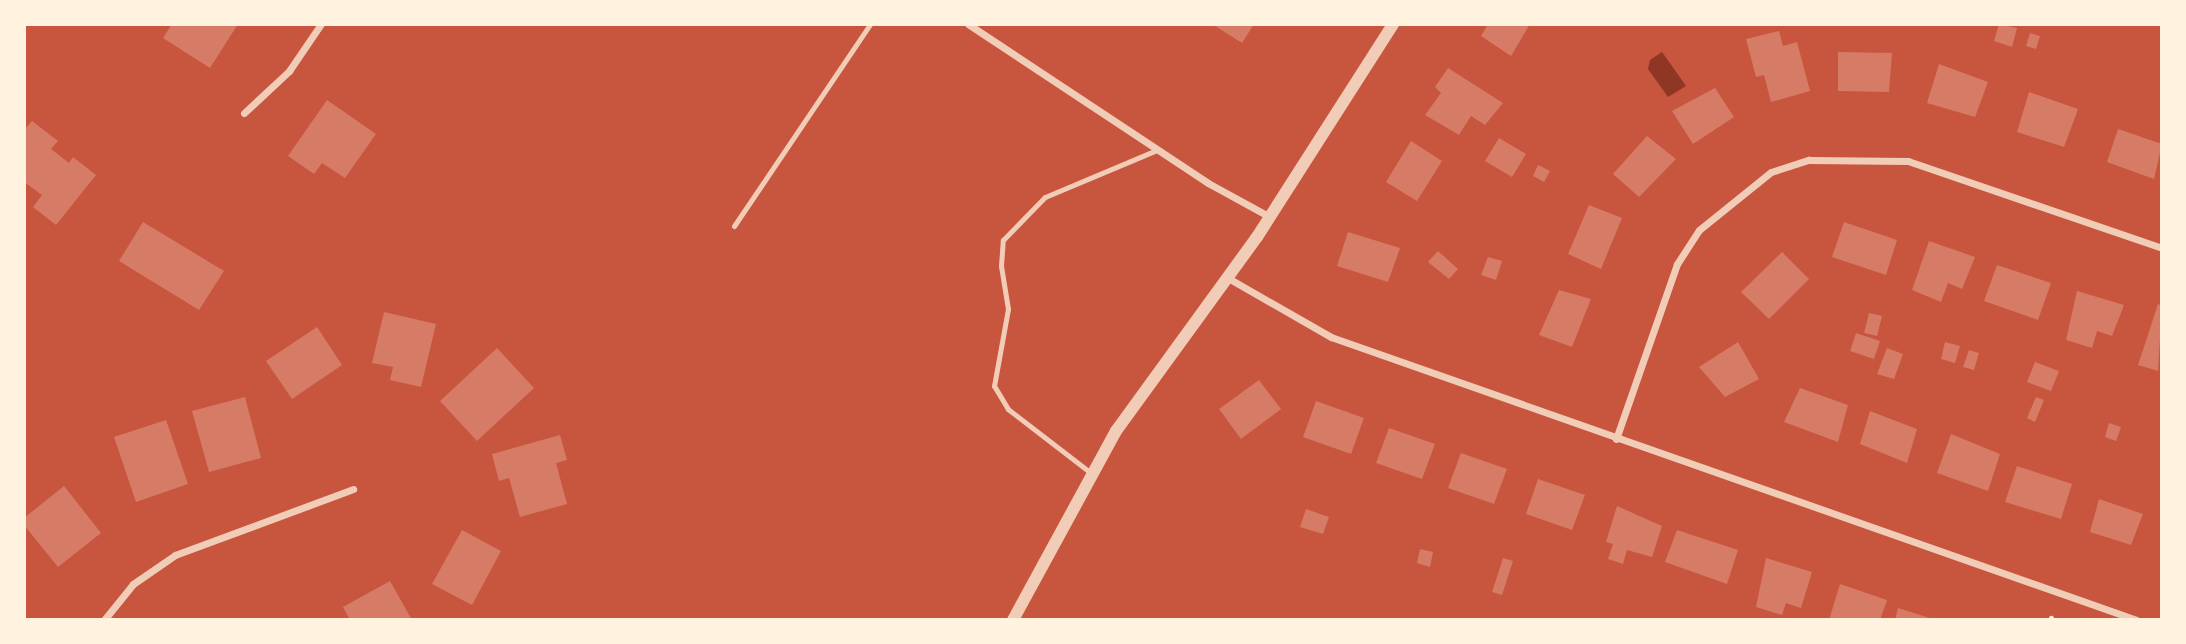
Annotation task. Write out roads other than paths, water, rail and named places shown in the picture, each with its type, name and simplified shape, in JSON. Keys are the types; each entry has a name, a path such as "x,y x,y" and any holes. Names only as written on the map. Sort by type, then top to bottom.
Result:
{"street":[{"path":"244,113 289,71 321,24"},
{"path":"968,24 1157,150 1270,217"},
{"path":"1013,620 1091,473 1159,368 1228,278 1270,217 1393,24"},
{"path":"1616,439 1677,264 1699,230 1771,172 1809,160 1909,161 2161,248"},
{"path":"1228,278 1331,337 2137,620"},
{"path":"104,620 133,584 175,555 353,489"}],"lane":[{"path":"734,226 870,24"},
{"path":"1091,473 1008,409 994,386 1008,309 1001,266 1003,240 1045,197 1157,150"}]}
